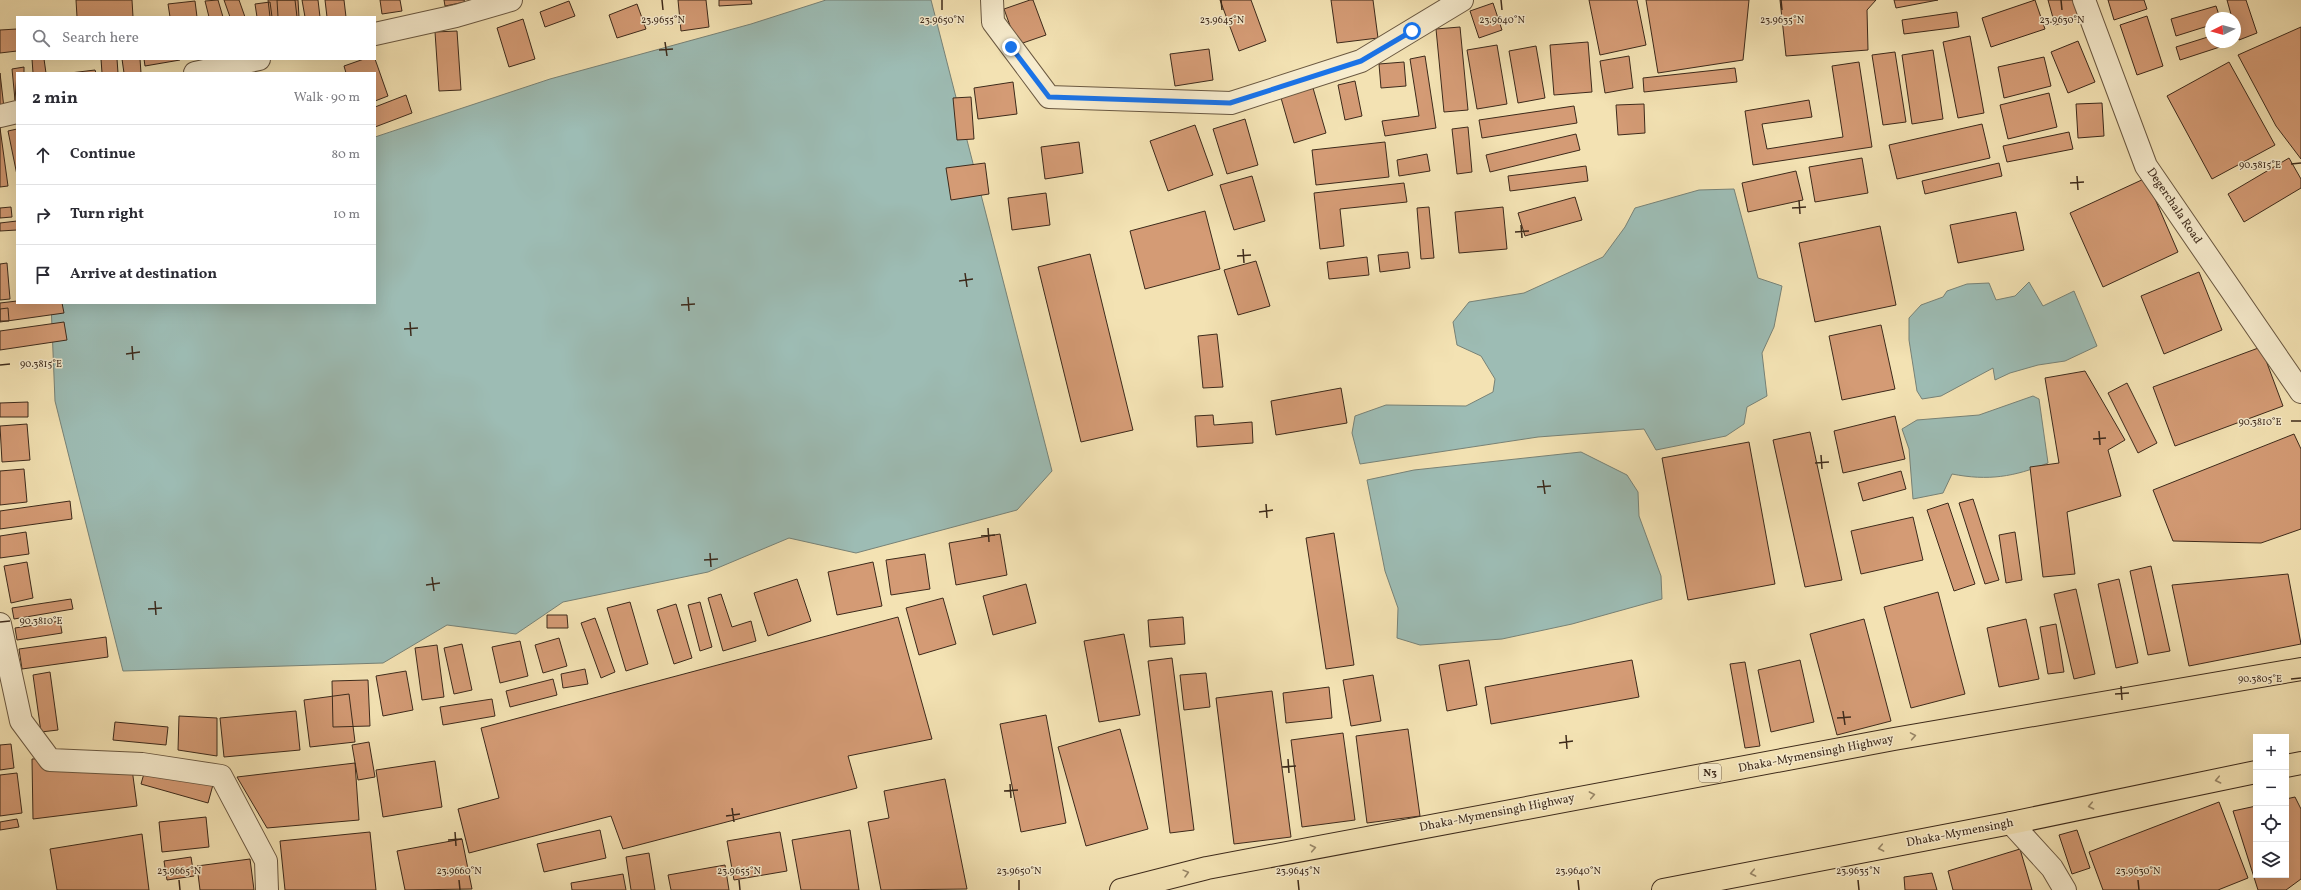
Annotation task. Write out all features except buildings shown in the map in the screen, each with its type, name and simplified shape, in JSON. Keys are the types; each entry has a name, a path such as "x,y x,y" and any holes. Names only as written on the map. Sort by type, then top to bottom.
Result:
{"highway":[{"name":"Dhaka-Mymensingh Highway","path":"1121,890 1207,868 1886,740 2301,669"},
{"path":"2289,765 2301,763"},
{"name":"Dhaka-Mymensingh","path":"1662,890 2011,823 2253,773"}],"street":[{"path":"376,34 456,16 511,0"},
{"path":"992,0 993,22 1049,97 1230,103 1361,61 1462,0"},
{"name":"Degerchala Road","path":"2084,0 2146,166 2301,392"},
{"path":"200,72 254,60"},
{"path":"0,116 16,112"},
{"path":"0,624 21,721 50,760 142,764 221,776 266,861 268,890"},
{"path":"2011,823 2052,868 2066,890"}],"water":[{"path":"826,0 931,0 1052,471 1017,510 856,553 789,538 708,572 563,602 516,634 447,625 383,663 123,671 55,401 51,304 376,304 376,137 550,79 751,24"},
{"path":"1734,189 1758,278 1782,286 1774,327 1762,353 1767,396 1747,407 1744,424 1726,436 1656,450 1644,429 1538,437 1360,464 1352,433 1355,416 1386,405 1466,406 1493,392 1495,379 1481,356 1457,345 1453,322 1469,302 1524,293 1603,257 1625,227 1635,208 1699,190"},
{"path":"2029,282 2043,306 2074,291 2097,346 2065,361 2038,365 2010,373 1995,380 1993,368 1941,396 1922,399 1917,391 1909,340 1909,318 1921,305 1943,297 1947,291 1967,284 1989,283 1996,300 2015,296"},
{"path":"2033,396 2039,399 2048,463 2024,472 2001,476 1977,477 1952,474 1943,493 1913,499 1909,449 1902,429 1917,420 1979,415"},
{"path":"1581,452 1627,475 1638,492 1639,516 1661,576 1662,599 1572,624 1502,639 1420,645 1397,638 1398,608 1385,571 1367,480 1414,470"}],"route":[{"path":"1011,47 1049,97 1230,103 1361,61 1412,31"}]}
